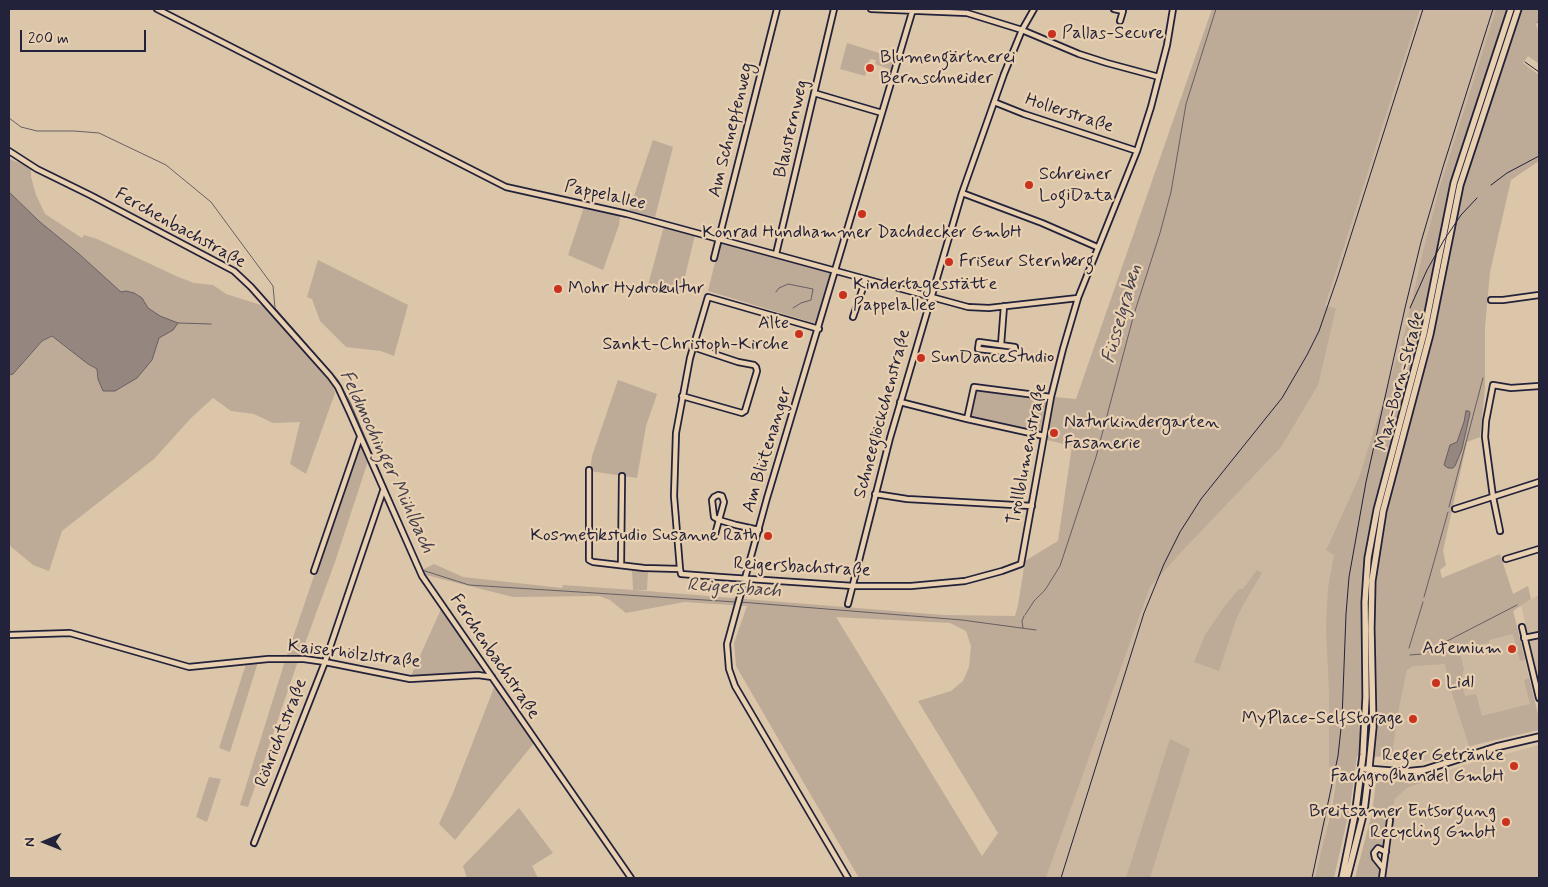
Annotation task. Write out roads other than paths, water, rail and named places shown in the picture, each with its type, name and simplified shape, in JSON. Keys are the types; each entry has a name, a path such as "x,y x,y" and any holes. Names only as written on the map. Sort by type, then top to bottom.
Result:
{"main road":[{"name":"Max-Born-Straße","path":"1342,878 1362,769 1366,697 1366,595 1368,558 1375,518 1424,333 1454,183 1511,9"},
{"name":"Max-Born-Straße","path":"1347,878 1364,811 1369,770 1373,727 1372,594 1375,556 1383,511 1430,334 1460,185 1518,9"},
{"path":"1362,769 1404,772 1424,770 1496,747 1539,737"}],"street":[{"name":"Pappelallee","path":"157,9 506,187 626,214 975,308 1078,298"},
{"name":"Am Schnepfenweg","path":"714,258 777,9"},
{"name":"Blausternweg","path":"776,254 834,9"},
{"path":"871,9 967,13 1022,30 1085,56 1158,76"},
{"name":"Schneeglöckchenstraße","path":"848,604 900,402 962,193 1022,30 1034,9"},
{"path":"1114,9 1123,10 1120,21"},
{"name":"Trollblumenstraße","path":"1021,564 1051,397 1078,298 1137,151 1167,45 1173,9"},
{"name":"Am Blütenanger","path":"848,878 735,686 729,668 727,644 738,601 913,10"},
{"path":"814,94 882,113"},
{"name":"Hollerstraße","path":"994,102 1024,114 1137,151"},
{"name":"Ferchenbachstraße","path":"9,151 37,169 234,271 251,287 330,376 344,400 422,576 631,878"},
{"path":"962,193 1042,223 1097,247"},
{"path":"853,317 866,279"},
{"path":"1492,300 1539,295"},
{"path":"680,569 675,519 674,470 676,434 693,347 708,296 819,329"},
{"path":"1001,345 1004,306"},
{"path":"979,342 1001,345 1015,346 1015,353 978,349 979,342"},
{"path":"682,396 742,413 745,411 757,371 754,365 738,362 693,347"},
{"path":"1500,531 1493,497 1485,437 1493,385 1511,388 1539,386"},
{"path":"967,420 974,387 1051,397"},
{"path":"900,402 967,420 1044,436"},
{"path":"314,572 360,437"},
{"name":"Reigersbachstraße","path":"589,470 588,556 589,560 593,562 644,568 680,569 681,574 853,586 911,586 964,581 1021,564"},
{"path":"621,565 622,476"},
{"path":"1455,509 1539,482"},
{"name":"Röhrichtstraße","path":"254,843 325,662 384,490"},
{"path":"875,494 907,499 1032,506"},
{"path":"714,538 719,520 724,502 722,496 718,495 714,496 712,500 714,517 719,520 736,526 759,530"},
{"path":"1506,559 1539,549"},
{"path":"1522,626 1539,698"},
{"name":"Kaiserhölzlstraße","path":"9,635 70,633 188,667 279,659 325,662 410,679 480,675 492,677"},
{"path":"1524,638 1539,635"},
{"path":"480,675 484,667"},
{"path":"1382,878 1390,820"},
{"path":"1384,869 1382,864 1375,858 1374,853 1378,848 1386,852"}],"waterway":[{"name":"Füsselgraben","path":"1025,615 1034,601 1045,590 1060,566 1096,457 1134,314 1171,192 1186,104 1216,9"},
{"name":"Feldmochinger Mühlbach","path":"9,118 21,127 37,131 99,133 166,165 211,202 273,286 275,308 338,380 350,402 422,570 469,585 736,602"},
{"path":"776,292 779,288 788,284 813,289 811,300 793,308"},
{"path":"178,323 211,324"},
{"path":"1449,507 1483,378"},
{"path":"1424,597 1448,512"},
{"name":"Reigersbach","path":"740,602 962,620 1036,630"},
{"path":"1409,648 1423,602"},
{"name":"Feldmochinger Mühlbach","path":"1410,655 1422,654 1517,605"},
{"name":"Füsselgraben","path":"1023,628 1022,621 1024,616"}],"railway":[{"path":"1061,878 1144,613 1164,564 1180,532 1201,499 1282,398 1319,331 1423,9"},
{"path":"1312,878 1338,756 1342,719 1349,577 1366,482 1421,242 1493,9"},
{"path":"1525,62 1539,72"},
{"path":"1491,185 1507,173 1539,156"},
{"path":"1410,308 1427,270 1444,240 1461,215 1477,198"}],"place":[{"name":"Pallas-Secure","path":"1052,34"},
{"name":"Blumengärtnerei Bernschneider","path":"870,68"},
{"name":"Schreiner LogiData","path":"1029,185"},
{"name":"Konrad Hundhammer Dachdecker GmbH","path":"862,214"},
{"name":"Friseur Sternberg","path":"949,262"},
{"name":"Mohr Hydrokultur","path":"558,289"},
{"name":"Kindertagesstätte Pappelallee","path":"843,295"},
{"name":"Alte Sankt-Christoph-Kirche","path":"799,334"},
{"name":"SunDanceStudio","path":"921,358"},
{"name":"Naturkindergarten Fasanerie","path":"1054,433"},
{"name":"Kosmetikstudio Susanne Rath","path":"768,536"},
{"name":"Actemium","path":"1512,649"},
{"name":"Lidl","path":"1436,683"},
{"name":"MyPlace-SelfStorage","path":"1413,719"},
{"name":"Reger Getränke Fachgroßhandel GmbH","path":"1514,766"},
{"name":"Breitsamer Entsorgung Recycling GmbH","path":"1506,822"}]}
